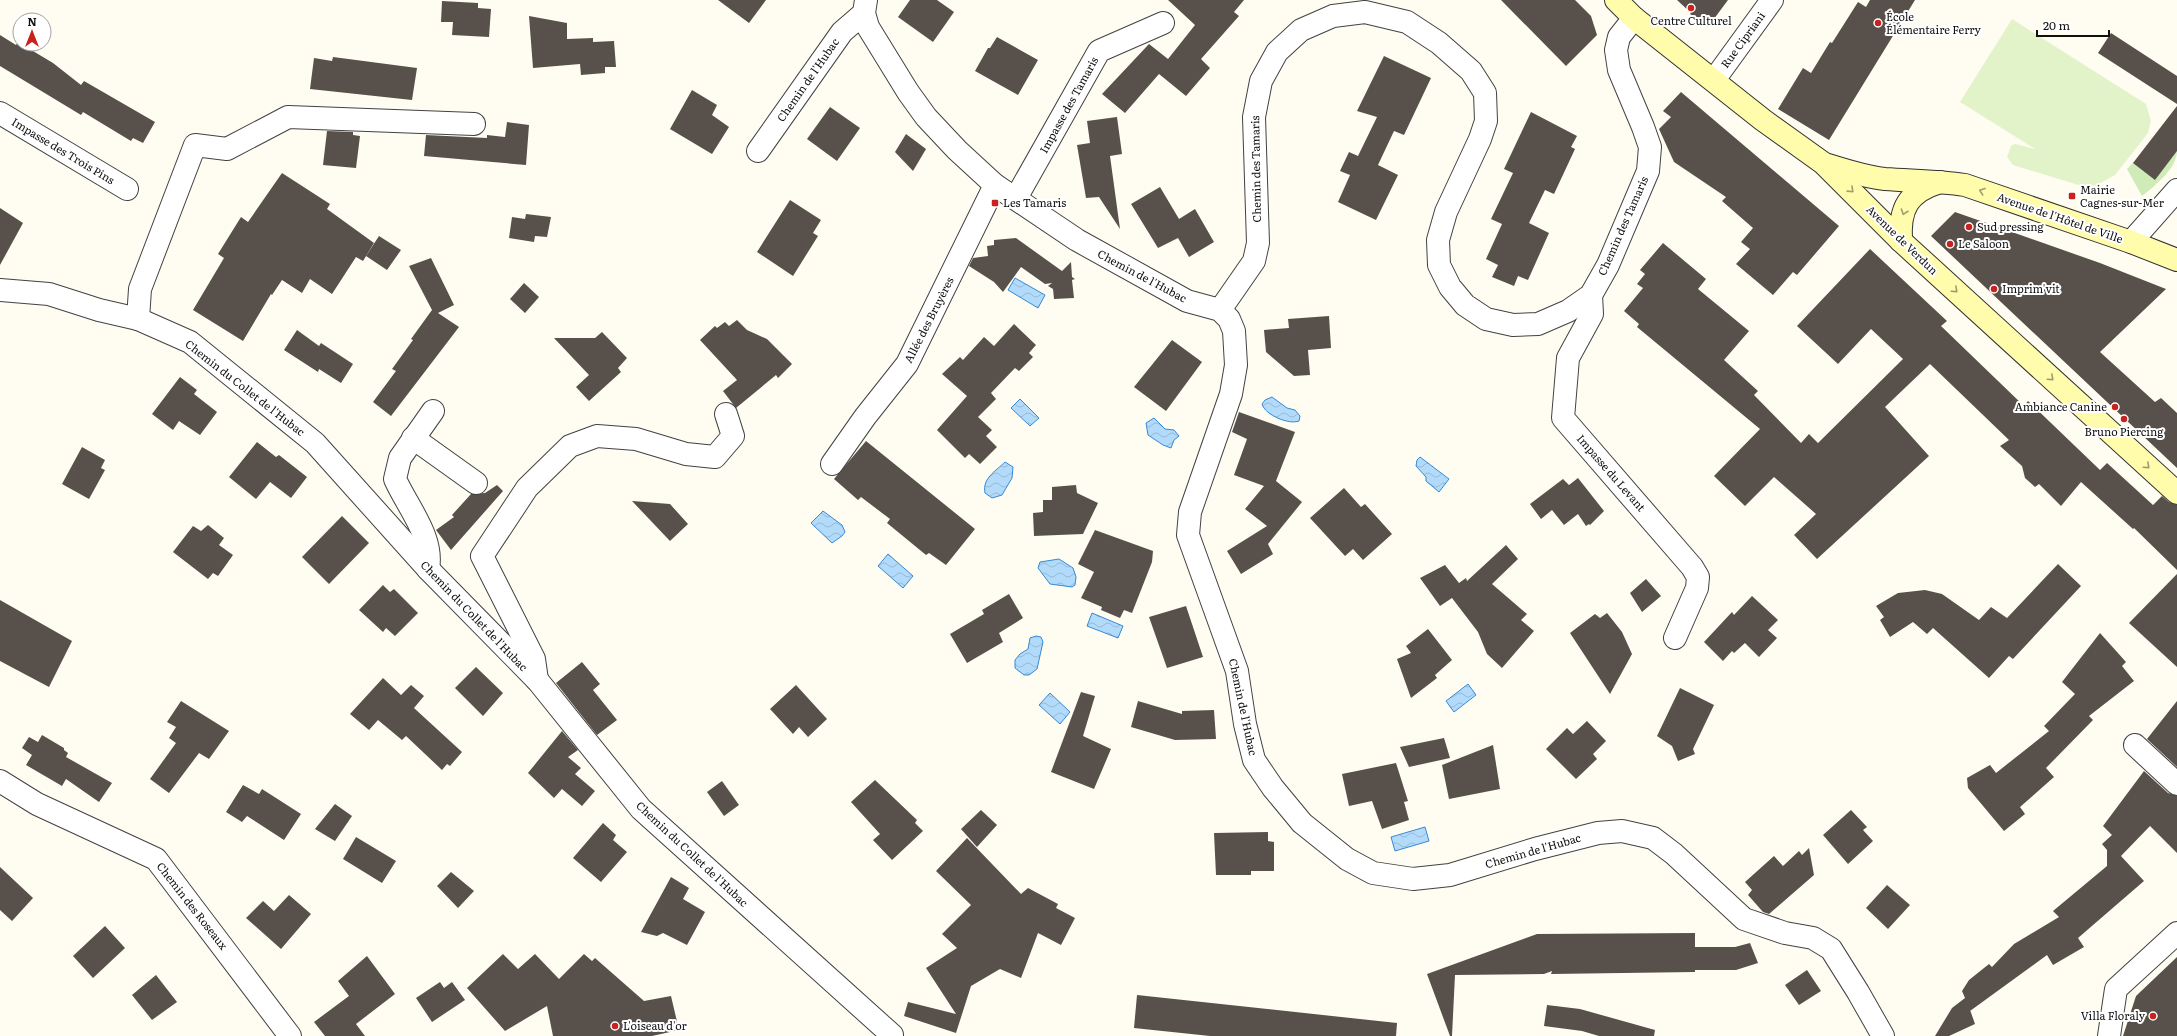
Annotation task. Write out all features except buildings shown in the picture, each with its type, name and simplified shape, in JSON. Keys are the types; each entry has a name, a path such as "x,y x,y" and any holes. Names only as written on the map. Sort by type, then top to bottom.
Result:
{"main road":[{"name":"Avenue de Verdun","path":"1616,0 1634,18 1763,120 1823,163 1901,241 2177,493"},
{"name":"Avenue de l'Hôtel de Ville","path":"1823,163 1854,173 1884,179 1943,181 1965,185 2131,242 2177,260"},
{"path":"1901,241 1900,224 1904,208 1914,194 1927,186 1943,181"}],"street":[{"name":"Rue Cipriani","path":"1714,80 1772,0"},
{"name":"Chemin de l'Hubac","path":"758,151 842,32 865,7"},
{"name":"Chemin de l'Hubac","path":"865,7 868,27 926,117 957,150 995,184 1077,240 1187,301 1220,310 1229,319 1234,331 1236,364 1231,394 1190,512 1188,535 1237,671 1245,724 1254,760 1273,788 1302,823 1346,859 1373,873 1413,879 1450,875 1535,849 1598,833 1622,831 1653,838 1674,854 1744,919 1785,933 1813,938 1831,949 1883,1036"},
{"name":"Chemin des Tamaris","path":"1220,310 1254,261 1258,243 1254,117 1261,81 1277,52 1301,30 1333,16 1365,12 1407,22 1439,43 1471,71 1485,93 1486,121 1480,139 1446,212 1438,240 1439,265 1450,288 1465,306 1486,319 1513,325 1538,324 1568,311 1591,296 1608,265 1648,171 1650,147 1644,127 1619,70 1616,50 1619,37 1634,18"},
{"name":"Impasse des Tamaris","path":"1016,198 1099,51 1163,23"},
{"name":"Impasse des Trois Pins","path":"0,113 127,189"},
{"path":"138,319 140,289 195,145 227,149 288,117 474,124"},
{"name":"Allée des Bruyères","path":"832,464 865,417 907,364 995,184"},
{"path":"2131,242 2177,190"},
{"name":"Chemin du Collet de l'Hubac","path":"0,290 49,294 99,310 138,319 190,342 315,443 428,569 538,681 641,809 897,1036"},
{"name":"Impasse du Levant","path":"1591,296 1592,314 1568,358 1563,418 1692,567 1698,577 1697,588 1675,638"},
{"path":"428,569 431,555 425,537 395,480 400,458 433,411"},
{"path":"538,681 534,659 482,556 527,488 570,446 597,436 636,439 686,454 716,457 732,436 726,414"},
{"path":"413,438 476,483"},
{"path":"2136,745 2177,784"},
{"name":"Chemin des Roseaux","path":"0,781 37,804 156,859 290,1036"},
{"path":"2109,1036 2116,989 2177,933"}],"green space":[{"path":"2012,19 2146,104 2151,121 2148,133 2115,175 2097,185 2085,187 2013,165 2007,157 2011,146 2015,144 2035,149 1960,102"},
{"path":"2177,151 2176,157 2169,170 2159,182 2142,196 2127,169 2133,163"}],"water":[{"path":"1015,278 1045,295 1038,308 1008,290"},
{"path":"1272,397 1287,408 1295,410 1300,416 1299,421 1289,422 1268,412 1262,404 1265,400"},
{"path":"1020,399 1039,418 1030,426 1011,408"},
{"path":"1154,418 1165,429 1174,430 1179,436 1174,440 1171,448 1163,445 1148,435 1146,423"},
{"path":"1420,457 1449,479 1439,492 1426,481 1426,477 1416,466 1417,460"},
{"path":"1005,462 1013,467 1012,478 1002,495 992,498 985,493 986,483 990,475"},
{"path":"823,511 842,525 845,532 832,543 811,523"},
{"path":"888,554 913,576 903,588 878,566"},
{"path":"1059,559 1073,568 1076,577 1075,585 1072,587 1050,584 1038,568 1040,562"},
{"path":"1092,613 1123,626 1118,638 1087,626"},
{"path":"1036,636 1041,637 1043,642 1037,669 1029,675 1024,675 1015,668 1015,660 1020,654 1028,649 1030,638"},
{"path":"1468,684 1476,695 1454,712 1446,701"},
{"path":"1050,693 1070,712 1060,724 1039,705"},
{"path":"1425,827 1429,841 1395,851 1391,837"}],"place":[{"name":"Centre Culturel","path":"1691,8"},
{"name":"École Élémentaire Ferry","path":"1878,23"},
{"name":"Mairie Cagnes-sur-Mer","path":"2072,196"},
{"name":"Les Tamaris","path":"995,203"},
{"name":"Sud pressing","path":"1969,227"},
{"name":"Le Saloon","path":"1950,244"},
{"name":"Imprim'vit","path":"1994,289"},
{"name":"Ambiance Canine","path":"2115,407"},
{"name":"Bruno Piercing","path":"2124,419"},
{"name":"Villa Floraly","path":"2153,1016"},
{"name":"L'oiseau d'or","path":"615,1026"}]}
